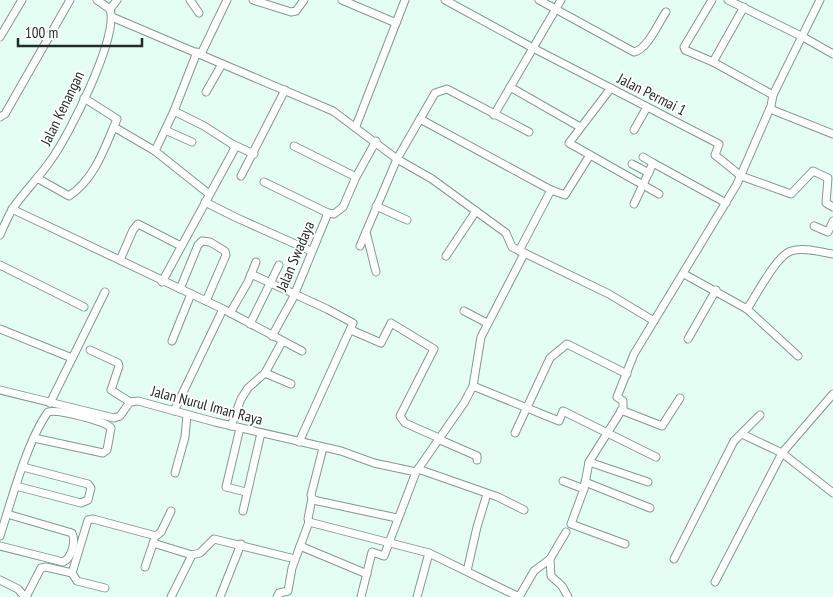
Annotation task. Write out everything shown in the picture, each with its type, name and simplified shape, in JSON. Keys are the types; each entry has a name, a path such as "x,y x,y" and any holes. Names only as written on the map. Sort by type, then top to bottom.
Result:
{"street":[{"path":"0,37 22,0"},
{"path":"0,117 5,114 70,0"},
{"path":"97,0 110,9 117,0"},
{"path":"190,0 199,14"},
{"path":"155,150 199,53 227,0"},
{"path":"253,0 292,12 296,11 304,0"},
{"path":"342,0 396,23"},
{"path":"356,126 405,0"},
{"name":"Jalan Permai 1","path":"445,0 718,144 714,155 741,176"},
{"path":"539,0 634,52 639,51 645,44 666,12"},
{"path":"494,115 561,0"},
{"path":"712,0 684,49 713,62 773,95"},
{"path":"728,0 803,36 833,54"},
{"path":"625,544 571,524 585,486 590,462 621,410 623,401 617,397 634,354 684,274 741,176 770,109 773,95 820,0"},
{"path":"713,62 744,7"},
{"name":"Jalan Kenangan","path":"0,235 12,209 66,137 104,51 112,17 110,9"},
{"path":"112,17 333,111 356,126 397,159 457,197 506,233 512,247 609,294 654,321"},
{"path":"206,92 222,64"},
{"path":"510,87 580,127"},
{"path":"611,88 569,143 660,194"},
{"path":"360,246 397,159 435,93 447,89 529,132"},
{"path":"241,176 254,154 259,138 285,90"},
{"path":"37,178 70,196 89,177 114,127 116,119 84,98"},
{"path":"634,130 647,107"},
{"path":"770,109 833,134"},
{"path":"174,111 204,126 232,144 254,154"},
{"path":"420,119 552,190 565,195 590,155"},
{"path":"114,127 155,150 209,194"},
{"path":"165,130 192,142"},
{"name":"Jalan Swadaya","path":"272,336 294,294 328,213 339,212 343,207 356,177 376,142"},
{"path":"162,282 234,150 232,144"},
{"path":"294,146 356,177"},
{"path":"642,157 726,203"},
{"path":"634,204 653,163"},
{"path":"632,164 649,173"},
{"path":"741,176 791,194 813,171 828,178 826,203 833,207"},
{"path":"264,182 328,213"},
{"path":"360,597 372,552 384,556 417,470 464,404 473,386 481,337 552,190"},
{"path":"205,202 311,251"},
{"path":"376,206 407,220"},
{"path":"12,209 162,282 223,309 302,351"},
{"path":"446,256 476,211"},
{"path":"814,226 828,232 833,220"},
{"path":"120,260 133,230 138,224 181,246"},
{"path":"366,232 376,272"},
{"path":"180,289 198,245 202,242 210,242 225,251 226,255 206,301"},
{"path":"747,309 780,258 788,252 808,250 833,254"},
{"path":"230,313 256,262"},
{"path":"0,265 84,307"},
{"path":"250,324 279,265"},
{"path":"251,274 352,323 351,330 300,442"},
{"path":"684,274 716,290 747,309 798,356"},
{"path":"688,339 716,290"},
{"path":"50,402 105,292"},
{"path":"172,341 191,294"},
{"path":"174,411 223,309"},
{"path":"464,311 487,323"},
{"path":"351,330 381,343 390,323 434,349 400,416 405,423 477,456 477,460"},
{"path":"0,329 72,358"},
{"path":"231,426 248,388 265,374 282,342"},
{"path":"515,433 550,358 567,344 627,374"},
{"path":"90,350 118,363 119,366 111,390 130,402"},
{"path":"265,374 291,384"},
{"path":"473,386 559,421 563,411 656,457"},
{"name":"Jalan Nurul Iman Raya","path":"0,390 116,418 130,402 138,401 261,434 341,451 374,463 417,470 487,494 524,510"},
{"path":"715,582 782,454 833,394"},
{"path":"621,410 662,426 680,398"},
{"path":"0,536 23,467 34,438 45,415 51,411 106,423 111,428 107,450 103,453 34,438"},
{"path":"175,473 185,437 187,415"},
{"path":"674,559 734,441 760,415"},
{"path":"240,428 226,487 246,492"},
{"path":"243,511 261,434"},
{"path":"742,434 782,454 833,493"},
{"path":"277,597 279,592 288,591 295,559 310,522 308,519 322,448"},
{"path":"590,462 648,482"},
{"path":"16,486 81,503 88,500 91,488 88,484 23,467"},
{"path":"563,481 585,486 650,508"},
{"path":"467,571 487,494"},
{"path":"312,498 336,506 397,518"},
{"path":"145,567 155,539 161,532 171,511"},
{"path":"0,546 63,562 69,557 73,544 72,533 7,514"},
{"path":"72,573 86,523 90,519 155,539 192,555 200,553 214,539 241,544 295,559"},
{"path":"310,522 429,553 519,597 534,571 550,559 566,532"},
{"path":"220,597 241,544"},
{"path":"300,546 367,574"},
{"path":"417,597 429,553"},
{"path":"171,597 192,555"},
{"path":"550,559 551,576 562,586 568,597"},
{"path":"0,580 18,589 26,597 41,568 46,567 72,573 77,581 105,588"}]}
